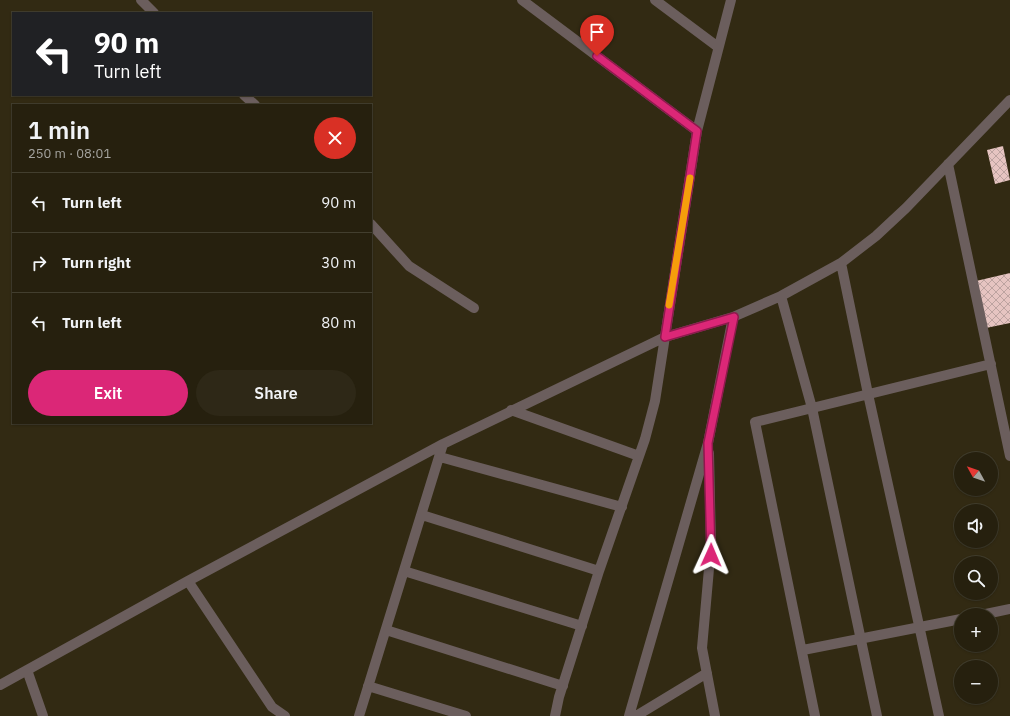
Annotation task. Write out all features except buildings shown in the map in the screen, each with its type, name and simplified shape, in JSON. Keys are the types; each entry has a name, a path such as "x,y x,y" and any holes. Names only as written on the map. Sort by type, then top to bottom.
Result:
{"street":[{"path":"141,0 153,12"},
{"path":"522,0 697,131"},
{"path":"654,0 718,47"},
{"path":"555,716 599,571 639,456 657,395 697,131 731,0"},
{"path":"245,96 254,104"},
{"path":"0,685 188,581 443,444 665,337 734,317 781,296 841,263 881,231 1010,100"},
{"path":"948,164 1010,456"},
{"path":"372,225 409,266 474,308"},
{"path":"841,263 868,394 939,716"},
{"path":"781,296 812,408 877,716"},
{"path":"629,716 708,443 734,317"},
{"path":"815,716 803,650 755,422 991,364"},
{"path":"511,410 639,456"},
{"path":"708,443 711,546 702,648 715,716"},
{"path":"359,716 443,444"},
{"path":"440,457 622,507"},
{"path":"422,514 599,571"},
{"path":"404,571 582,626"},
{"path":"188,581 272,707 285,716"},
{"path":"998,611 1010,609"},
{"path":"803,650 954,620"},
{"path":"386,630 563,686"},
{"path":"27,670 43,716"},
{"path":"636,716 707,672"},
{"path":"368,686 466,716"}],"slow traffic":[{"path":"669,305 690,178"}],"route":[{"path":"597,56 697,131 671,290 665,337 734,317 708,443 711,555"}]}
